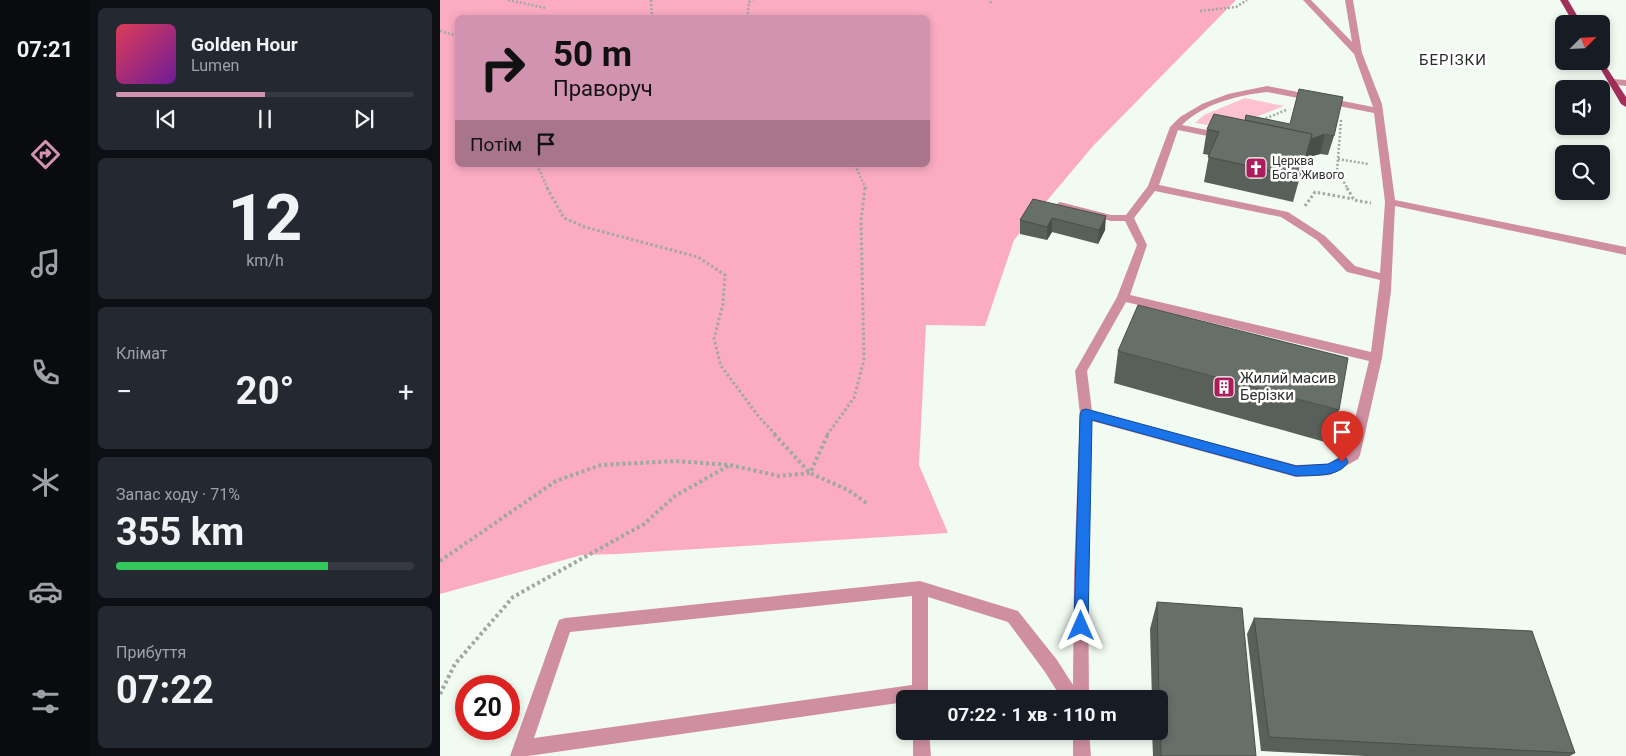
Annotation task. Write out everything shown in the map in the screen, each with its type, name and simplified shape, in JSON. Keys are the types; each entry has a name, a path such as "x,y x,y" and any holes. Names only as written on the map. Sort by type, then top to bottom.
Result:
{"main road":[{"path":"1564,0 1573,15"},
{"path":"1605,70 1626,104"}],"street":[{"path":"1307,0 1358,53"},
{"path":"1086,414 1296,471 1330,469 1353,455 1376,358 1385,278 1390,202 1378,111 1358,53 1348,0"},
{"path":"1612,82 1626,83"},
{"path":"1128,218 1153,187 1175,127 1187,116 1222,99 1249,91 1267,89 1378,111"},
{"path":"1175,127 1221,136 1252,125"},
{"path":"1153,187 1284,214 1321,238 1351,269 1385,278"},
{"path":"1390,202 1626,251"},
{"path":"1060,205 1111,218 1128,218"},
{"path":"1081,690 1081,572 1086,414 1081,370 1122,297 1142,245 1128,218"},
{"path":"1122,297 1376,358"},
{"path":"920,588 920,690"},
{"path":"896,698 520,752 565,624 920,588 1013,616 1051,666 1066,690"},
{"path":"921,740 922,756"},
{"path":"1081,740 1082,756"}],"path":[{"path":"508,0 546,8"},
{"path":"651,0 652,15"},
{"path":"747,15 749,2 753,0"},
{"path":"1200,11 1236,7 1247,0"},
{"path":"440,31 455,35"},
{"path":"1252,125 1292,107"},
{"path":"1342,116 1337,171 1354,200"},
{"path":"1338,159 1386,168"},
{"path":"538,167 550,194 564,218 585,227 629,237 698,257 725,275 723,304 714,340 721,366 759,417 810,473 848,490 868,504"},
{"path":"810,473 828,434 854,398 864,360 863,258 860,221 866,190 856,167"},
{"path":"1284,214 1303,209 1315,192 1370,203"},
{"path":"440,561 556,481 601,465 676,461 730,465 779,476 810,473"},
{"path":"440,694 455,664 513,597 644,524 675,496 730,465"}],"shaded area":[{"path":"440,0 1236,0 1093,146 1014,240 985,326 926,325 919,465 948,533 582,555 440,594"},
{"path":"1245,98 1284,106 1227,128 1195,123 1204,115"}],"building":[{"path":"1299,89 1343,97 1334,136 1325,134 1311,139 1312,134 1245,120 1246,115 1290,124"},
{"path":"1214,114 1312,134 1300,177 1208,157 1219,132 1207,129"},
{"path":"1033,199 1106,216 1099,230 1052,218 1047,227 1020,220"},
{"path":"1138,305 1348,358 1339,410 1118,351"},
{"path":"1157,602 1242,608 1256,756 1161,756 1161,740 1168,740 1168,690 1159,690"},
{"path":"1254,618 1532,631 1575,753 1269,737"}],"place":[{"name":"Церква Бога Живого","path":"1256,168"},
{"name":"Жилий масив Берізки","path":"1224,387"}],"district":[{"name":"БЕРІЗКИ","path":"1453,60"}],"route":[{"path":"1081,626 1086,414 1296,471 1330,469 1342,462"}]}
